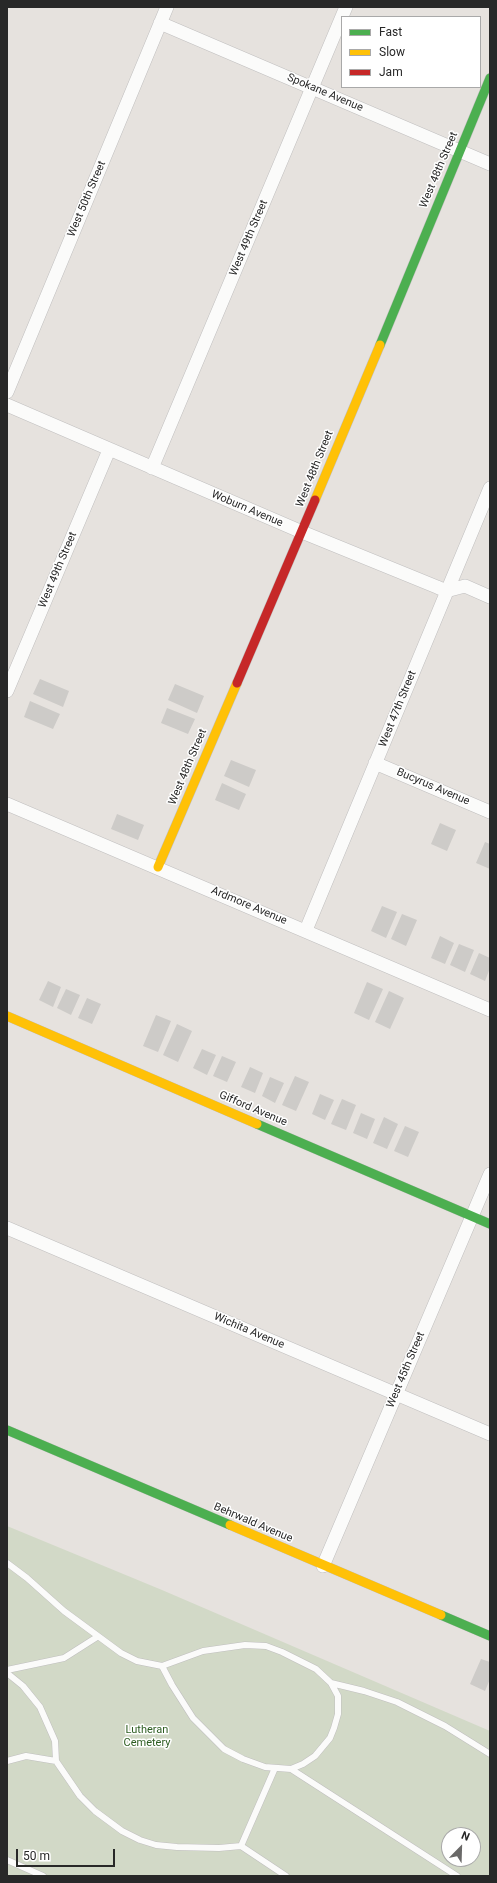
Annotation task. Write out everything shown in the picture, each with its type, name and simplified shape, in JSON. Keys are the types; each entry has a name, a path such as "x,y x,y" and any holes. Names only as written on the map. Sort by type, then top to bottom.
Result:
{"street":[{"name":"West 50th Street","path":"7,392 167,7"},
{"name":"West 49th Street","path":"152,468 341,19"},
{"name":"Spokane Avenue","path":"160,23 490,164"},
{"name":"West 48th Street","path":"158,868 302,532 490,78"},
{"name":"Woburn Avenue","path":"7,405 302,532 446,590"},
{"name":"West 49th Street","path":"7,691 109,450"},
{"name":"West 47th Street","path":"306,930 446,590 490,488"},
{"path":"446,590 465,586 490,597"},
{"name":"Bucyrus Avenue","path":"375,763 490,812"},
{"name":"Ardmore Avenue","path":"7,804 306,930 490,1010"},
{"name":"Gifford Avenue","path":"7,1016 490,1224"},
{"name":"West 45th Street","path":"323,1566 490,1174"},
{"name":"Wichita Avenue","path":"7,1228 490,1434"},
{"name":"Behrwald Avenue","path":"7,1430 490,1636"}],"lane":[{"path":"7,1563 97,1637 129,1658 137,1661 162,1666 203,1651 226,1647 266,1646 282,1652 316,1669 331,1683 338,1696 338,1714 334,1728 330,1738 315,1756 303,1764 291,1769 265,1767 243,1759 224,1749 194,1718 172,1685 162,1666"},
{"path":"7,1670 64,1658 97,1637"},
{"path":"7,1673 23,1686 40,1707 55,1741 56,1761 80,1796 95,1811 131,1836 156,1845 219,1848 241,1846 286,1876"},
{"path":"331,1683 364,1690 397,1702 445,1726 490,1754"},
{"path":"7,1762 26,1756 56,1761"},
{"path":"241,1846 275,1768"},
{"path":"291,1769 457,1876"},
{"path":"7,1860 43,1876"}],"green space":[{"name":"Lutheran Cemetery","path":"7,1526 162,1590 490,1731 490,1876 7,1876"}],"building":[{"path":"40,679 69,691 63,707 33,694"},
{"path":"175,684 204,696 197,713 168,700"},
{"path":"30,701 60,714 53,729 24,717"},
{"path":"167,708 195,719 188,734 161,723"},
{"path":"231,760 256,770 249,787 224,776"},
{"path":"222,783 246,794 239,810 215,800"},
{"path":"117,814 144,825 138,840 111,829"},
{"path":"440,823 456,830 447,851 431,844"},
{"path":"485,842 490,844 490,869 476,863"},
{"path":"382,906 397,912 386,938 371,931"},
{"path":"402,914 417,920 406,946 391,939"},
{"path":"440,936 454,943 445,964 431,958"},
{"path":"459,944 474,950 465,972 450,965"},
{"path":"479,953 490,958 490,968 485,981 470,974"},
{"path":"48,981 61,987 53,1007 39,1000"},
{"path":"367,982 383,989 369,1020 354,1013"},
{"path":"66,989 80,995 71,1015 57,1008"},
{"path":"389,991 404,998 390,1029 375,1022"},
{"path":"87,998 101,1004 92,1024 78,1018"},
{"path":"156,1015 171,1021 158,1052 143,1046"},
{"path":"177,1024 192,1031 178,1062 163,1055"},
{"path":"202,1049 216,1055 207,1075 193,1068"},
{"path":"222,1056 236,1062 227,1082 213,1076"},
{"path":"250,1067 263,1073 255,1093 241,1087"},
{"path":"295,1076 309,1082 296,1111 282,1105"},
{"path":"270,1077 284,1083 275,1103 262,1096"},
{"path":"320,1094 334,1100 325,1120 312,1114"},
{"path":"342,1099 356,1105 346,1130 331,1124"},
{"path":"361,1113 375,1119 367,1139 353,1133"},
{"path":"384,1117 398,1124 387,1149 373,1143"},
{"path":"405,1126 419,1132 408,1157 394,1151"},
{"path":"481,1659 490,1662 490,1679 485,1691 470,1684"}],"traffic: fast":[{"path":"380,345 490,78"},
{"path":"257,1124 490,1224"},
{"path":"7,1430 230,1525"},
{"path":"441,1615 490,1636"}],"traffic: slow":[{"path":"315,500 380,345"},
{"path":"158,867 237,683"},
{"path":"7,1016 257,1124"},
{"path":"230,1525 441,1615"}],"traffic: jam":[{"path":"237,683 315,500"}]}
